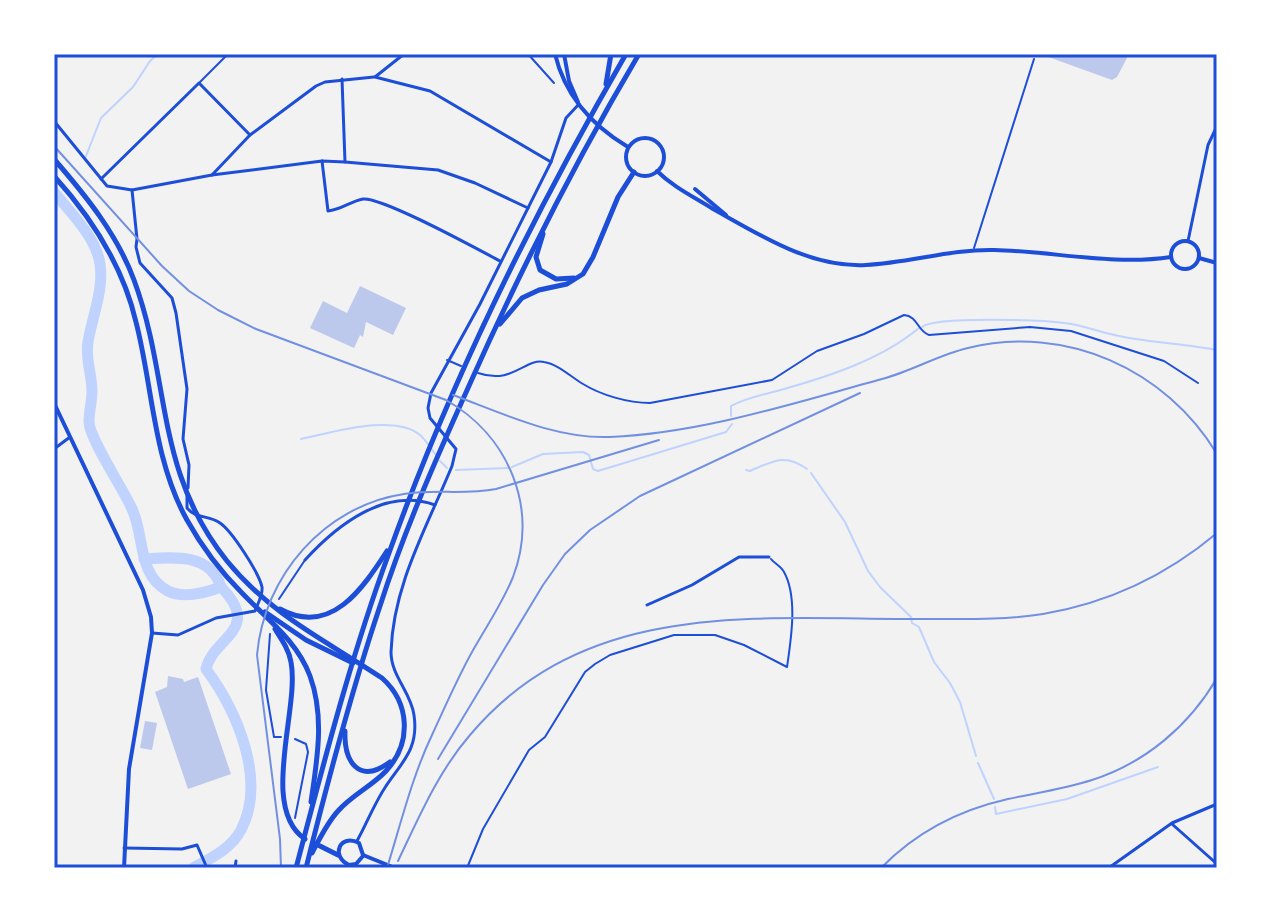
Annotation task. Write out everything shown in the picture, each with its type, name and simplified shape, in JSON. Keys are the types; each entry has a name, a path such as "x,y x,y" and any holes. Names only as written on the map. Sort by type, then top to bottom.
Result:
{"highway":[{"path":"600,99 610,72 611,54"},
{"path":"296,868 347,678 387,554 514,262 626,54"},
{"path":"306,866 317,838 356,683 397,557 435,460 549,216 639,54"},
{"path":"54,159 111,233 137,287 153,349 176,468 206,531 228,562 286,627 308,671 318,708 319,743 306,830"},
{"path":"489,339 522,298 579,277 593,257 618,197 634,172"},
{"path":"54,176 90,220 123,281 138,331 166,471 179,503 197,537 241,592 270,622 286,627 322,616 345,604 364,586 387,554"},
{"path":"549,216 537,254 538,267 556,279 579,277"},
{"path":"241,592 286,627 319,647 373,672 391,687 401,705 405,726 399,752 385,772 340,809 317,838"},
{"path":"286,627 292,666 285,741 284,802 287,819 305,840 338,855"},
{"path":"348,713 346,753 355,767 365,771 376,770 387,765 399,752"}],"street":[{"path":"375,77 404,54"},
{"path":"555,54 563,83 579,104"},
{"path":"564,54 569,81 583,111 628,147"},
{"path":"212,175 250,135 316,86 342,79 375,77 430,91 551,162"},
{"path":"342,79 345,162"},
{"path":"101,179 199,83 250,135"},
{"path":"357,841 386,786 412,748 414,715 411,702 394,671 391,652 403,580 455,456 454,445 433,423 428,413 431,393 480,304 551,162 566,118 579,104"},
{"path":"54,121 107,186 132,190 212,175 322,161 345,162 438,170 528,208"},
{"path":"1188,241 1208,145 1217,126"},
{"path":"644,138 657,143 664,157 657,171 643,176 634,172 626,161 632,142 644,138"},
{"path":"322,161 328,211 360,200 372,200 500,261"},
{"path":"657,171 674,185 728,217 801,254 850,265 900,262 974,249 1137,259 1171,257"},
{"path":"695,189 728,217"},
{"path":"132,190 140,263 172,298 176,313 187,389 183,439 189,465 186,502 190,512 216,520 225,527 250,564 262,591 255,611 216,618 178,635 152,633"},
{"path":"1188,241 1197,247 1199,258 1193,266 1184,269 1176,265 1171,257 1176,244 1188,241"},
{"path":"1199,258 1217,263"},
{"path":"54,403 149,606 152,633 129,769 124,868"},
{"path":"54,449 70,437"},
{"path":"305,560 340,526 366,512 406,500 435,505"},
{"path":"647,605 692,585 739,557 769,557"},
{"path":"1110,867 1172,823 1217,804"},
{"path":"1172,823 1217,864"},
{"path":"357,841 363,848 363,855 359,862 349,866 338,855 341,843 357,841"},
{"path":"124,848 182,849 197,845 206,866"},
{"path":"363,855 395,868"},
{"path":"235,868 236,861"}],"lane":[{"path":"199,83 228,54"},
{"path":"528,54 554,83"},
{"path":"974,249 1034,59"},
{"path":"447,360 494,377 519,372 540,361 550,363 586,386 636,403 650,403 772,380 817,351 904,315 915,319 929,335 1030,327 1071,331 1164,361 1198,383"},
{"path":"467,868 483,829 529,750 545,737 585,672 595,664 610,655 674,635 715,635 744,645 787,667 792,629 791,604 784,571 769,557"},
{"path":"279,599 305,560"}],"path":[{"path":"270,622 266,690 274,737 282,738"},
{"path":"294,830 308,752 306,744 295,739"}],"building":[{"path":"1040,54 1129,54 1117,77 1112,80"},
{"path":"360,286 406,308 393,335 366,322 363,337 360,335 354,348 310,328 323,301 347,313"},
{"path":"168,676 183,679 184,682 198,677 231,774 188,789 155,692 167,687"},
{"path":"145,721 157,723 152,750 140,748"}],"waterway":[{"path":"86,156 101,118 133,87 158,54"},
{"path":"54,192 82,225 98,254 101,274 99,294 87,348 92,391 89,422 95,440 132,509 146,565 158,584 174,593 194,594 221,587 237,613 237,623 210,658 206,669 228,705 245,746 250,768 248,810 241,830 232,843 193,868"},
{"path":"922,327 967,320 1052,322 1116,336 1217,350"},
{"path":"731,416 731,406 737,403 855,365 889,349 919,328"},
{"path":"512,467 543,454 583,452 589,455 593,469 598,471 726,432 732,424"},
{"path":"301,439 362,426 395,426 420,435 436,455"},
{"path":"746,470 779,460 792,461 807,469"},
{"path":"440,461 447,468"},
{"path":"456,470 508,468"},
{"path":"811,473 845,522 868,571 911,617 912,623 919,627 934,662 960,702 976,756"},
{"path":"144,559 179,558 200,563 209,568 221,587"},
{"path":"978,763 994,799"},
{"path":"995,807 996,814 1067,799 1158,767"}],"railway":[{"path":"54,146 162,266 189,291 256,329 446,400 487,433 513,476 520,500 522,525 520,551 513,577 461,672 425,751 387,868"},
{"path":"453,395 550,430 590,437 644,434 679,430 782,407 893,376 968,348 1004,342 1041,342 1110,360 1141,377 1170,398 1196,424 1217,454"},
{"path":"438,759 543,585 565,554 590,530 640,496 860,393"},
{"path":"281,868 257,655 262,626 272,598 303,549 324,529 348,513 375,501 404,494 496,489 659,440"},
{"path":"398,861 439,780 470,735 517,690 568,658 624,637 682,625 743,619 986,619 1043,614 1091,603 1136,585 1178,562 1217,533"},
{"path":"881,868 924,833 972,809 1092,780 1130,764 1179,727 1217,678"}]}
